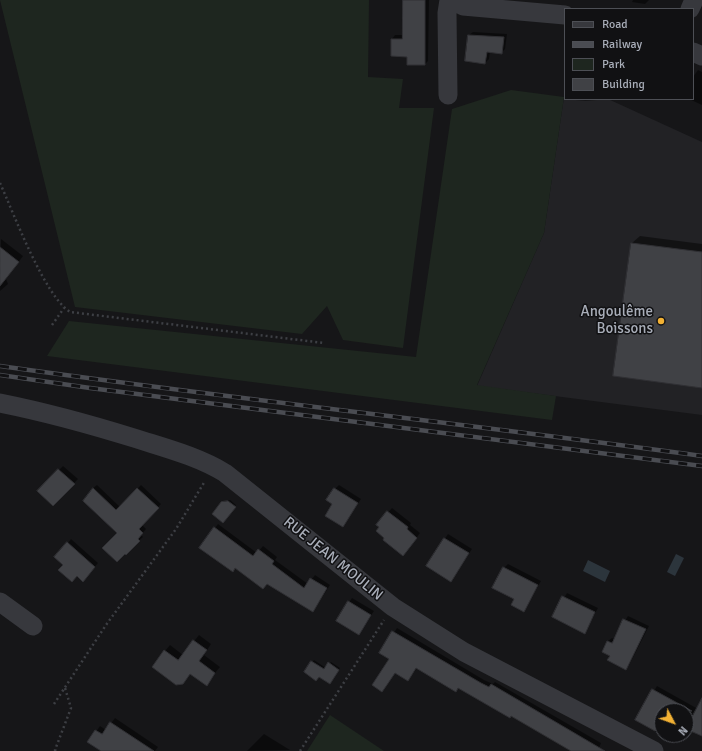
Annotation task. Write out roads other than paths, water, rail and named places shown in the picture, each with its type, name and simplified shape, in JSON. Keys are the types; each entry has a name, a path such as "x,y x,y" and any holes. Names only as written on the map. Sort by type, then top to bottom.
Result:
{"street":[{"path":"448,95 447,13 451,0 463,6 564,15"},
{"name":"RUE JEAN MOULIN","path":"0,403 93,425 164,447 214,467 225,473 393,607 464,652 654,751"},
{"path":"0,602 33,626"}],"railway":[{"path":"0,366 702,456"},
{"path":"0,375 90,388 702,466"}],"place":[{"name":"Angoulême Boissons","path":"661,321"}]}
